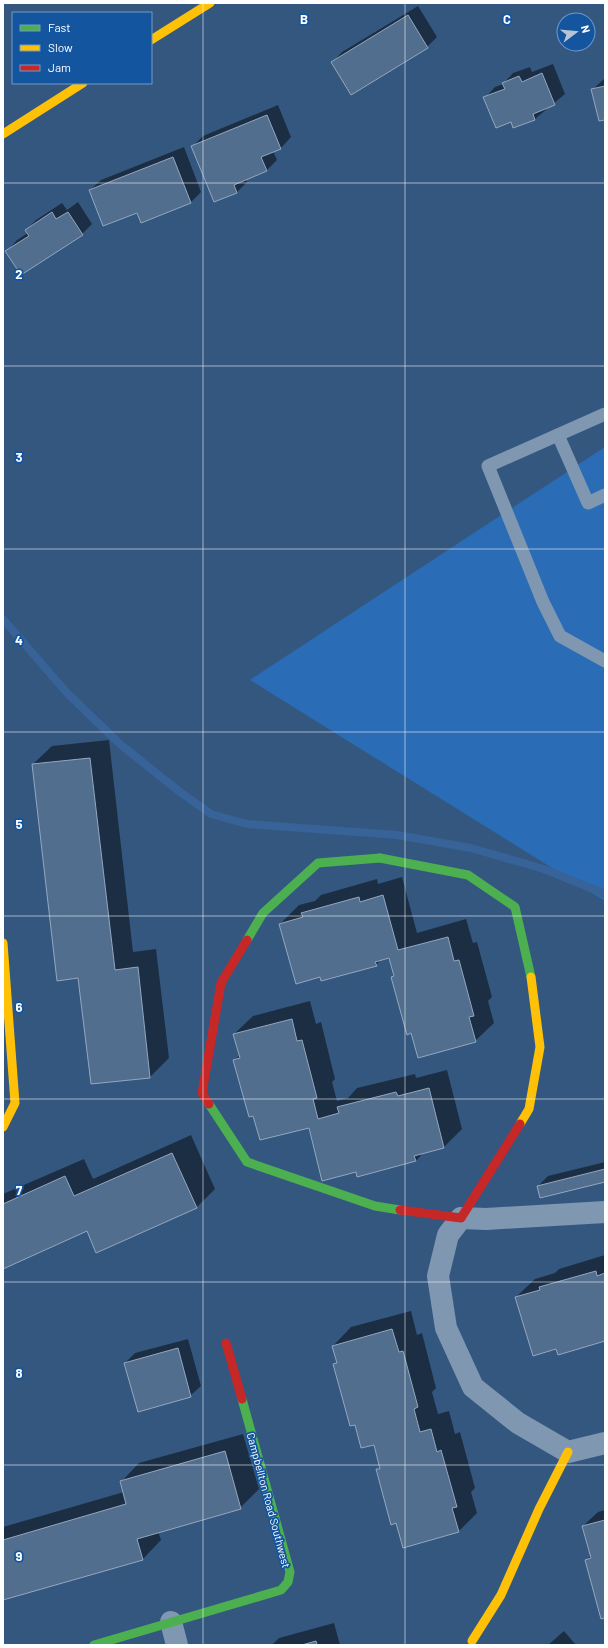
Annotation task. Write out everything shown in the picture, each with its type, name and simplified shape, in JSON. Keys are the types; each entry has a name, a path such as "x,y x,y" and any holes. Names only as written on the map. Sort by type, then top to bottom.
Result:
{"street":[{"path":"152,39 210,3"},
{"path":"3,134 81,84"},
{"path":"605,1212 486,1219 461,1218 375,1206 247,1162 202,1093 221,983 263,913 318,863 380,858 468,875 515,907 530,966 540,1047 529,1110 470,1206 461,1218 448,1235 438,1276 446,1328 473,1387 518,1423 568,1452 605,1443"},
{"path":"3,943 15,1103 3,1127"},
{"name":"Campbellton Road Southwest","path":"94,1645 281,1590 286,1587 289,1581 290,1572 226,1343"},
{"path":"472,1641 501,1594 539,1509 568,1452"},
{"path":"170,1622 177,1645"}],"lane":[{"path":"605,414 488,466 543,602 560,636 605,661"},
{"path":"558,435 588,503 605,495"}],"shaded area":[{"path":"605,447 605,901 250,680"}],"building":[{"path":"408,15 428,48 351,95 331,62"},
{"path":"542,73 555,105 533,114 535,120 513,128 511,122 496,128 483,97 505,89 502,83 519,76 522,82"},
{"path":"605,86 605,120 599,121 591,89"},
{"path":"267,115 281,149 261,157 267,171 234,185 237,193 214,202 191,146"},
{"path":"173,157 191,203 141,223 137,213 103,226 89,190"},
{"path":"52,212 56,219 68,212 83,235 21,275 5,251 29,236 25,230"},
{"path":"90,758 115,970 138,967 150,1078 91,1084 78,978 57,981 32,764"},
{"path":"383,895 398,950 448,937 454,961 459,960 474,1016 469,1017 476,1042 418,1058 411,1033 407,1035 391,977 394,976 389,958 375,962 377,966 321,981 320,977 296,984 279,924 303,917 301,913 359,897 360,902"},
{"path":"292,1019 297,1041 302,1040 317,1098 313,1099 318,1119 339,1113 337,1107 396,1092 398,1096 429,1088 444,1148 414,1156 416,1161 357,1177 356,1172 322,1181 309,1128 260,1140 253,1116 249,1117 233,1060 240,1058 233,1034"},
{"path":"172,1153 197,1208 96,1253 87,1231 3,1269 3,1204 65,1176 74,1196"},
{"path":"605,1169 605,1182 540,1198 537,1186"},
{"path":"596,1271 597,1276 605,1273 605,1341 558,1355 556,1349 533,1356 515,1297 540,1290 539,1287"},
{"path":"392,1329 399,1352 403,1351 418,1407 414,1409 420,1432 431,1429 437,1452 441,1450 457,1507 452,1508 459,1532 403,1548 396,1523 391,1525 376,1469 380,1469 374,1445 361,1448 355,1425 350,1426 333,1364 337,1363 332,1346"},
{"path":"178,1348 191,1397 138,1412 124,1363"},
{"path":"225,1451 241,1509 137,1539 143,1560 3,1600 3,1540 126,1504 120,1481"},
{"path":"605,1520 605,1618 601,1619 585,1560 591,1558 582,1526"},
{"path":"316,1641 317,1645 302,1645"}],"waterway":[{"path":"3,619 67,693 121,745 180,792 211,814 247,824 397,835 471,848 544,869 605,894"}],"traffic: fast":[{"path":"380,858 468,875 515,907 531,977"},
{"path":"247,940 263,913 318,863 380,858"},
{"path":"209,1104 247,1162 375,1206 400,1210"},
{"path":"94,1645 281,1590 288,1582 290,1572 242,1399"}],"traffic: slow":[{"path":"152,39 210,3"},
{"path":"3,134 81,84"},
{"path":"3,943 15,1103 3,1127"},
{"path":"520,1124 529,1109 540,1047 531,977"},
{"path":"472,1641 501,1595 539,1509 568,1452"}],"traffic: jam":[{"path":"209,1104 202,1093 221,983 247,940"},
{"path":"400,1210 461,1218 520,1124"},
{"path":"226,1343 242,1399"}]}
